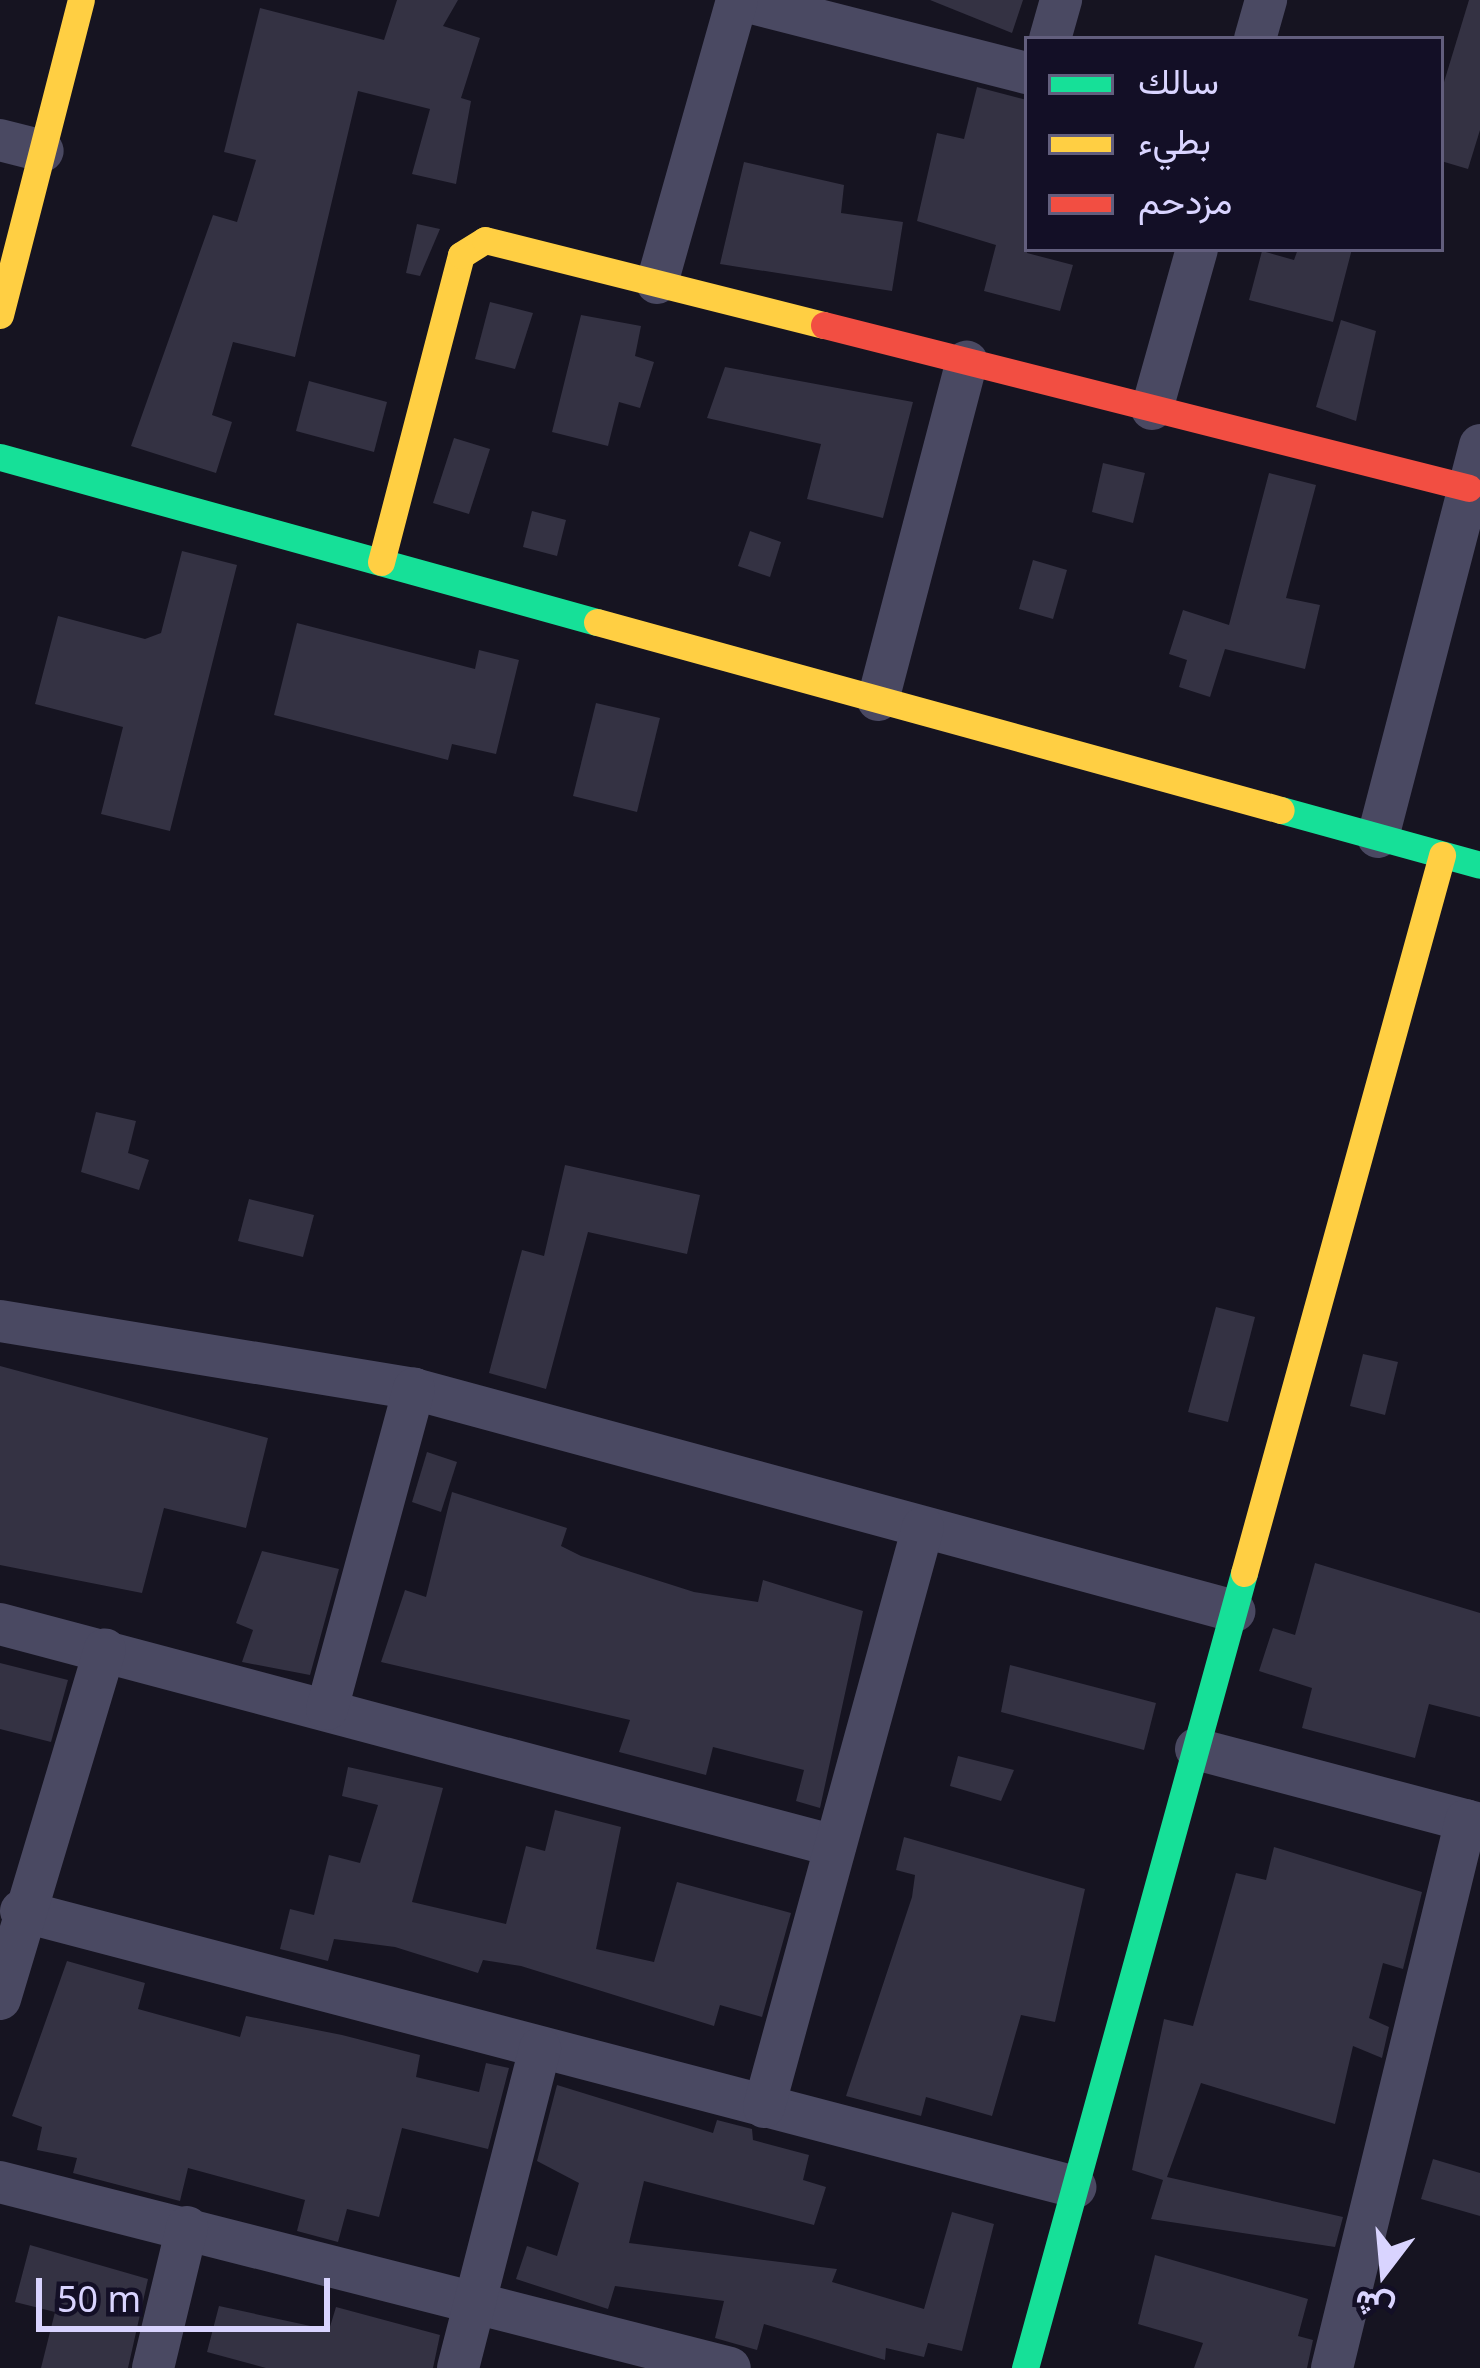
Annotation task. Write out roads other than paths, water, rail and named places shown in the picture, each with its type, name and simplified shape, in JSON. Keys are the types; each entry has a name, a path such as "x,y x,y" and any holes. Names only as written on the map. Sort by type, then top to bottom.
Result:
{"street":[{"path":"0,315 82,0"},
{"path":"657,283 739,0 1024,72"},
{"path":"1051,36 1061,0"},
{"path":"1256,36 1266,0"},
{"path":"0,140 43,151"},
{"path":"381,562 470,244 657,283 1469,488"},
{"path":"1153,409 1195,252"},
{"path":"878,700 967,361"},
{"path":"1378,837 1480,445"},
{"path":"0,457 1480,865"},
{"path":"1037,2366 1075,2187 1442,855"},
{"path":"0,1321 414,1389 1234,1611"},
{"path":"327,1709 414,1389"},
{"path":"764,2107 923,1527"},
{"path":"0,1624 836,1846"},
{"path":"0,1999 21,1911 105,1649"},
{"path":"1196,1749 1473,1822 1332,2368"},
{"path":"21,1911 1075,2187"},
{"path":"458,2368 540,2048"},
{"path":"0,2182 730,2368"},
{"path":"153,2368 187,2228"}]}
